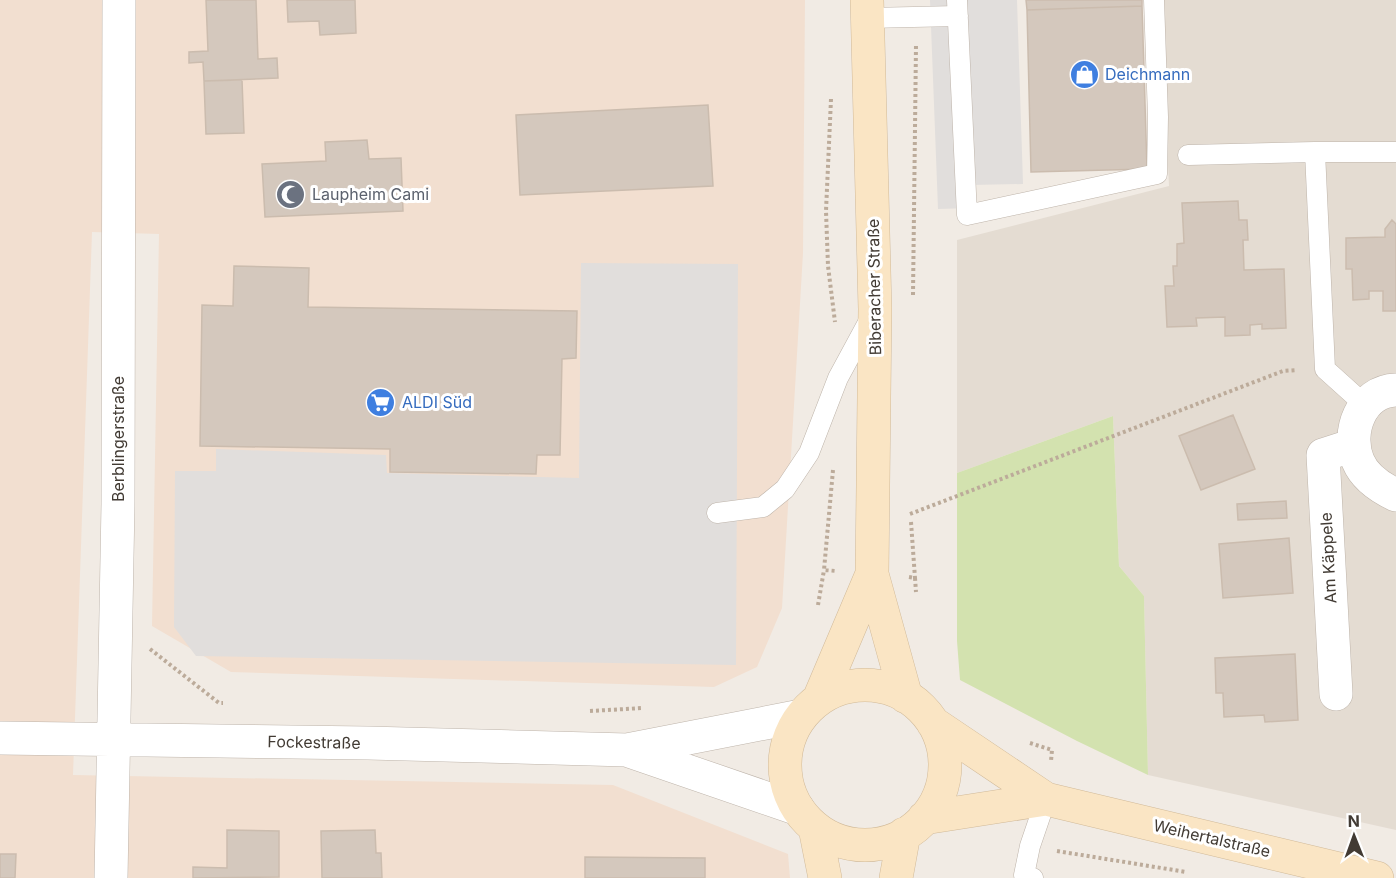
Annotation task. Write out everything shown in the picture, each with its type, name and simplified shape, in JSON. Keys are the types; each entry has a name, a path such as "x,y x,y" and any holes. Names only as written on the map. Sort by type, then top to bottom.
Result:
{"main road":[{"name":"Biberacher Straße","path":"868,9 875,309 872,574 906,697"},
{"name":"Biberacher Straße","path":"810,707 872,574"},
{"path":"807,819 836,839 859,844 882,843 914,826 936,801 943,782 944,761 941,741 933,723 921,708 906,697 885,688 862,685 840,689 810,707 789,737 784,762 787,787 807,819 825,878"},
{"name":"Weihertalstraße","path":"933,723 1047,799 1377,878"},
{"name":"Weihertalstraße","path":"914,826 1047,799"},
{"path":"896,878 914,826"}],"street":[{"name":"Berblingerstraße","path":"111,878 116,622 119,0"},
{"path":"1396,390 1377,395 1365,405 1358,418 1353,438 1358,462 1365,472 1380,488 1396,495"},
{"name":"Am Käppele","path":"1336,694 1323,455 1354,445"},
{"name":"Fockestraße","path":"0,738 627,750 810,707"},
{"name":"Fockestraße","path":"627,750 807,819"}],"lane":[{"path":"868,9 917,17 958,8 967,215 1157,174 1158,117 1154,0"},
{"path":"1315,152 1324,369 1365,405"},
{"path":"1188,155 1396,152"},
{"path":"717,513 763,507 785,489 809,453 838,378 875,309"},
{"path":"1033,878 1024,875 1030,846 1047,799"}],"path":[{"path":"913,301 917,17"},
{"path":"832,92 826,211 828,266 838,346 838,378"},
{"path":"910,514 1283,371 1324,369"},
{"path":"816,612 824,570 833,468"},
{"path":"910,502 917,599"},
{"path":"824,570 915,578"},
{"path":"116,622 219,702 230,705"},
{"path":"586,711 645,708"},
{"path":"1021,740 1052,750 1047,799"},
{"path":"1030,846 1190,872"}],"shaded area":[{"path":"0,0 805,0 803,253 782,608 757,667 714,687 231,672 152,626 159,234 92,232 73,775 613,785 788,854 790,878 0,878"},
{"path":"930,0 1017,0 1023,184 971,185 972,208 938,209"},
{"path":"1160,0 1396,0 1396,830 1148,775 1144,596 1119,566 1113,416 957,473 957,240 1169,186"},
{"path":"581,263 738,264 736,665 196,656 174,627 175,471 216,471 216,449 386,455 387,473 579,478"}],"green space":[{"path":"1113,416 1119,566 1144,596 1148,775 960,680 957,641 957,473"}],"building":[{"path":"206,0 256,0 258,59 277,58 278,78 204,81 203,62 189,63 189,52 208,51"},
{"path":"287,0 355,0 356,33 320,35 319,21 288,22"},
{"path":"1026,0 1142,0 1142,6 1027,10"},
{"path":"1142,6 1147,169 1031,172 1027,10"},
{"path":"242,80 244,133 206,134 204,81"},
{"path":"708,105 713,186 520,195 516,115"},
{"path":"367,140 369,159 401,158 403,211 265,217 262,164 326,161 325,142"},
{"path":"1238,201 1239,220 1247,220 1248,240 1243,240 1244,270 1284,269 1286,328 1262,329 1262,324 1250,325 1250,335 1225,336 1225,317 1196,318 1197,326 1167,327 1165,286 1174,286 1173,266 1177,266 1177,244 1184,243 1182,203"},
{"path":"1392,220 1396,224 1396,311 1383,311 1383,291 1369,291 1369,299 1353,300 1352,269 1346,269 1346,238 1385,237 1385,229"},
{"name":"ALDI Süd","path":"234,266 309,268 308,307 577,311 576,358 562,359 560,455 537,455 536,474 390,472 390,449 200,446 202,305 233,306"},
{"path":"1233,415 1255,469 1201,490 1179,436"},
{"path":"1286,501 1287,518 1238,520 1237,504"},
{"path":"1289,538 1293,593 1223,598 1219,544"},
{"path":"1295,654 1298,720 1265,722 1264,715 1224,717 1223,693 1216,693 1215,658"},
{"path":"227,830 279,831 279,877 193,878 193,867 227,868"},
{"path":"375,830 376,853 381,853 382,878 322,878 321,831"},
{"path":"0,854 16,854 15,878 0,878"},
{"path":"585,857 705,858 705,878 585,878"}],"place":[{"name":"Deichmann","path":"1084,74"},
{"name":"Laupheim Cami","path":"291,194"},
{"name":"ALDI Süd","path":"381,402"}]}
